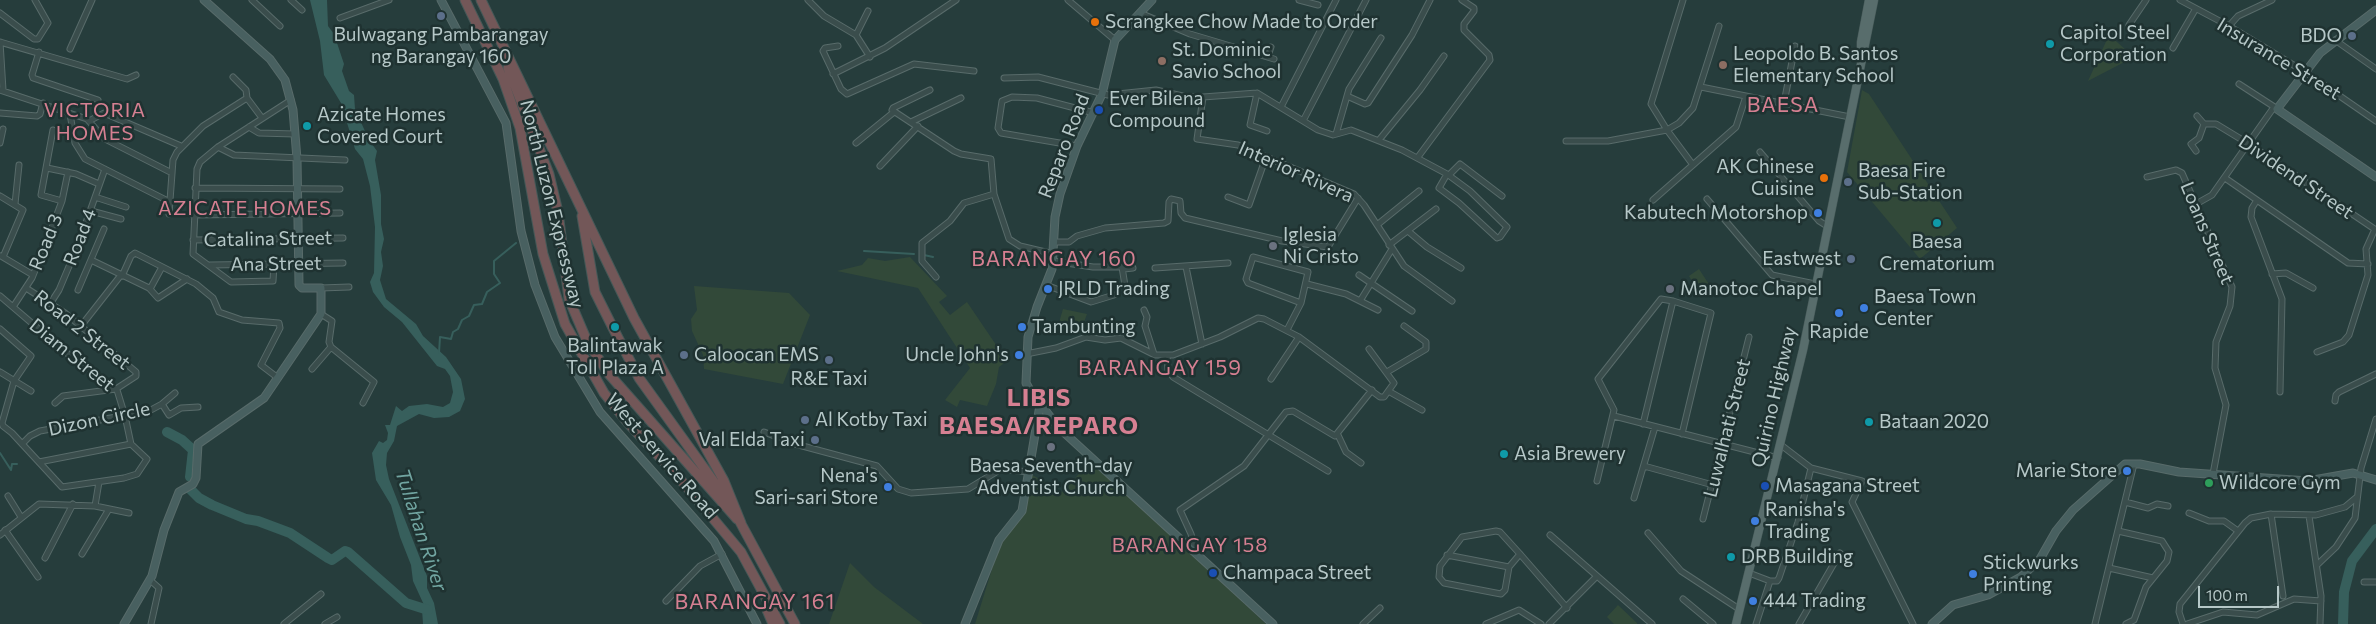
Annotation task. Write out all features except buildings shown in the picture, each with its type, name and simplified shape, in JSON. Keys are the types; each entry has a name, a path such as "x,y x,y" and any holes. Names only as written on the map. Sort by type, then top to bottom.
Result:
{"highway":[{"name":"North Luzon Expressway","path":"465,0 503,80 520,128 543,254 565,324 600,385 616,408 741,552 780,624"},
{"name":"North Luzon Expressway","path":"481,0 641,332 724,481 741,523"},
{"name":"North Luzon Expressway","path":"491,21 549,174 558,212 569,299 587,341 608,373 741,523"},
{"name":"North Luzon Expressway","path":"580,206 595,292 638,378 717,484 741,523 795,624"},
{"path":"741,552 773,624"}],"main road":[{"name":"Quirino Highway","path":"1862,57 1861,42 1869,0"},
{"name":"Quirino Highway","path":"1736,624 1781,445 1862,57 1867,42 1874,0"}],"street":[{"path":"0,13 34,39 38,38 48,23 35,0"},
{"path":"70,49 92,0"},
{"path":"204,0 270,59 285,80 291,100 297,159 299,287 349,287"},
{"path":"252,0 280,26"},
{"path":"291,0 302,10"},
{"path":"340,18 388,0"},
{"name":"West Service Road","path":"441,0 506,123 520,231 535,285 555,337 600,412 714,540 757,624"},
{"path":"808,0 825,16 856,35 870,57"},
{"path":"833,74 870,57 956,0"},
{"path":"1068,0 1115,40"},
{"name":"Reparo Road","path":"1152,0 1115,40 1102,94 1077,146 1056,205 1053,258 1046,285 1031,323 1026,354 1026,383 1040,405 1059,428 1273,624"},
{"path":"1299,0 1318,5"},
{"path":"1281,107 1336,0"},
{"path":"1303,121 1366,0"},
{"path":"1347,96 1366,104 1412,35 1430,0"},
{"path":"1418,157 1490,60 1489,55 1464,30 1464,24 1474,11 1474,8 1462,0"},
{"path":"1682,0 1652,98 1653,109 1693,165"},
{"path":"2129,25 2146,0"},
{"name":"Insurance Street","path":"2180,0 2305,72 2376,121"},
{"path":"2228,26 2238,16 2272,0"},
{"path":"2172,48 2195,10"},
{"path":"2196,204 2211,197 2276,108 2305,72 2335,40 2376,10"},
{"path":"856,35 868,12"},
{"path":"1140,13 1190,34 1274,59"},
{"path":"1566,141 1608,141 1667,130 1689,114 1701,87 1719,26"},
{"path":"1336,134 1347,96 1381,38"},
{"path":"2335,40 2376,69"},
{"path":"136,75 127,79 0,42 2,90 43,103 89,121 104,139 172,174"},
{"path":"838,46 825,48 823,51 841,89 847,94 914,64 974,71"},
{"path":"1784,103 1795,46"},
{"path":"1268,56 1271,47"},
{"path":"39,52 32,75 33,78 98,100"},
{"path":"1378,140 1420,90 1444,56"},
{"path":"233,77 246,90 247,98 262,118"},
{"path":"1004,78 1038,77 1102,94 1156,90 1187,97 1257,94 1266,97 1318,130 1336,134 1351,130 1418,157 1448,175 1470,190 1507,227 1497,238 1459,203 1440,190 1439,187 1448,175 1460,164 1502,196"},
{"path":"2239,84 2376,177"},
{"path":"1701,87 1850,117"},
{"path":"856,143 893,111 893,108 930,90"},
{"path":"1257,94 1250,125 1267,131"},
{"path":"1077,146 1002,133 998,128 1002,101 1012,96 1037,98 1094,113"},
{"path":"1653,200 1736,127 1746,96"},
{"name":"Interior Rivera","path":"1204,97 1197,139 1238,145 1349,191 1358,198 1404,266 1452,301"},
{"path":"169,214 175,155 181,146 202,126 247,98"},
{"path":"911,122 961,98"},
{"path":"274,265 274,280 270,282 231,282 193,254 192,240 198,165 218,147 291,100"},
{"path":"0,113 37,116 40,114 43,103"},
{"path":"893,111 961,154 991,159 994,194 1009,239 1020,246 1053,258 1093,267 1133,268"},
{"path":"89,121 104,113 181,146"},
{"path":"70,114 72,135 78,150 88,162 105,168 170,202"},
{"path":"2196,151 2191,144 2199,138 2204,124 2197,116"},
{"name":"Dividend Street","path":"2204,124 2216,124 2249,144 2375,230"},
{"path":"880,166 918,126"},
{"path":"249,127 259,133 295,134"},
{"path":"0,143 3,130"},
{"path":"53,130 42,196 62,201"},
{"path":"218,147 234,155 345,160"},
{"path":"1760,152 1819,221 1827,226"},
{"path":"1228,197 1249,205 1266,157"},
{"path":"15,204 19,165"},
{"path":"47,168 68,172 99,184"},
{"name":"Road 4","path":"50,304 67,272 91,211 105,168"},
{"name":"Loans Street","path":"2147,177 2179,170 2232,287 2230,306 2216,342 2215,368 2226,405 2213,474"},
{"name":"Road 3","path":"13,307 33,275 62,201 68,172"},
{"path":"2225,178 2348,263 2368,264"},
{"path":"196,188 340,189"},
{"path":"1377,225 1419,191"},
{"path":"936,277 920,258 922,243 950,221 964,203 994,194"},
{"path":"0,196 22,208 23,212 1,256 33,275"},
{"path":"95,197 126,207"},
{"path":"1054,242 1069,242 1078,236 1105,228 1164,223 1168,221 1169,202 1171,199 1180,201 1181,212 1185,218 1282,241 1328,247 1358,198"},
{"path":"1707,200 1772,275 1815,284"},
{"path":"2257,200 2252,208 2251,217 2282,299 2280,392"},
{"path":"1360,301 1391,247 1436,209"},
{"path":"91,211 121,219"},
{"path":"194,215 340,213"},
{"path":"78,290 104,229"},
{"path":"2318,352 2343,342 2350,335 2368,275 2368,242 2375,230"},
{"path":"1408,231 1427,247 1461,268"},
{"name":"Catalina Street","path":"192,240 343,238"},
{"path":"81,326 122,275 134,253 187,279 213,298 219,312 242,320 279,323 280,328 261,365 278,378"},
{"path":"1287,330 1301,303 1308,272 1253,257 1246,279 1248,283 1301,303"},
{"path":"91,260 150,290 156,297 160,298 187,279"},
{"name":"Ana Street","path":"210,265 298,265 343,262"},
{"path":"1155,268 1228,263"},
{"path":"150,290 162,266"},
{"path":"1186,267 1202,344"},
{"path":"1124,268 1126,292"},
{"path":"2272,274 2286,273 2313,288"},
{"path":"1359,275 1412,311"},
{"path":"1306,284 1328,289 1378,310"},
{"path":"1046,285 1091,302 1114,295"},
{"name":"Road 2 Street","path":"26,288 81,326 136,374 116,389 63,396 55,403"},
{"path":"124,624 150,580 164,530 179,492 193,484 196,478 198,444 262,400 321,314 321,288"},
{"name":"Diam Street","path":"0,296 68,354 116,389 125,416 131,444"},
{"path":"1597,481 1614,416 1612,403 1598,380 1600,374 1657,302 1665,299 1711,313 1682,434"},
{"path":"1643,424 1673,300"},
{"path":"1144,310 1147,317 1144,326 1154,354"},
{"path":"321,314 332,321 329,342 331,347 373,381 363,403"},
{"path":"1026,354 1056,348 1086,337 1104,340 1121,338 1154,354 1167,355 1202,344 1258,318 1299,337 1382,397 1390,392 1394,383 1369,350"},
{"path":"1387,372 1424,351 1427,346 1423,339 1404,326"},
{"path":"0,329 31,356 14,381 2,423 62,487 134,476 147,459 131,444 39,462"},
{"path":"1271,379 1299,337"},
{"name":"Luwalhati Street","path":"1703,519 1749,337"},
{"path":"312,368 331,347"},
{"path":"1167,355 1168,370 1173,377 1328,471"},
{"path":"0,372 31,391"},
{"path":"136,374 141,380"},
{"path":"2334,397 2376,374"},
{"path":"1338,435 1372,390"},
{"path":"1390,392 1422,410"},
{"name":"Dizon Circle","path":"22,444 30,436 40,431 149,411 162,404 174,393"},
{"path":"162,404 169,415 181,408 198,407"},
{"path":"965,624 999,540 1022,511 1040,405"},
{"path":"1191,548 1194,544 1180,510 1241,469 1286,412 1292,410 1330,435 1338,435"},
{"path":"1614,416 1778,458"},
{"path":"2317,565 2336,547 2355,516 2359,475 2376,419"},
{"path":"1634,498 1655,427"},
{"path":"764,432 795,444 877,466 898,489 911,493 968,489 1001,469 1029,472"},
{"path":"1338,435 1346,452 1361,463"},
{"path":"1781,445 1811,468 1862,481 1852,502 1913,624"},
{"path":"2095,624 2134,464"},
{"path":"1932,624 1954,605 1988,595 2021,577 2036,564 2073,510 2120,467 2134,464 2172,471 2308,481 2322,480 2347,473 2376,480"},
{"path":"1644,466 1713,485"},
{"path":"1749,572 1770,581 1776,581 1779,578 1798,522 1811,468"},
{"path":"95,506 99,482"},
{"path":"8,496 21,517"},
{"path":"2183,624 2179,612 2180,604 2238,531 2251,518 2271,514 2309,516 2345,507 2357,497"},
{"path":"2125,502 2148,508 2156,504 2168,506"},
{"path":"0,534 39,504 95,506 129,513"},
{"path":"46,558 73,504"},
{"path":"2345,507 2353,512 2355,516"},
{"path":"82,554 109,509"},
{"path":"2189,514 2209,521 2224,521 2238,531"},
{"path":"2271,514 2283,596"},
{"path":"2309,516 2321,601 2320,624"},
{"path":"5,530 38,577"},
{"path":"1520,554 1510,567 1503,593 1444,583 1439,577 1438,569 1462,537 1496,530 1500,532 1520,554 1567,608"},
{"path":"2118,531 2162,541 2167,546 2169,557 2144,592 2134,620 2126,624"},
{"path":"1648,533 1681,571 1740,608"},
{"path":"1550,535 1652,624"},
{"path":"1799,624 1840,553"},
{"path":"666,601 700,566 722,554"},
{"path":"1447,556 1510,567"},
{"path":"2109,568 2153,578"},
{"path":"1549,624 1596,577"},
{"path":"150,580 159,588 151,624"},
{"path":"1756,624 1770,581"},
{"path":"2364,582 2376,582"},
{"path":"285,624 321,594"},
{"path":"1683,599 1713,624"},
{"path":"2187,624 2223,612 2257,615 2294,599 2321,601"},
{"path":"1363,624 1380,608"},
{"path":"1486,624 1519,610 1541,624"},
{"path":"325,624 337,617"},
{"path":"1555,620 1560,624"}],"shaded area":[{"path":"310,0 327,0 328,26 334,34 344,64 342,71 349,91 354,95 355,109 369,140 377,151 375,160 381,195 381,224 384,239 381,252 383,266 380,280 386,299 416,324 423,336 446,357 461,379 465,399 460,411 449,417 434,418 419,414 397,426 394,441 387,453 386,465 389,479 427,576 427,588 434,603 438,624 423,624 422,609 424,605 413,581 411,565 400,537 391,505 376,480 372,453 379,441 383,443 387,440 388,433 385,425 390,425 396,406 402,411 409,406 427,404 443,407 450,403 453,392 450,376 445,369 437,366 402,322 384,307 373,292 370,282 374,273 375,227 370,186 363,159 355,149 341,103 324,75 320,41"},
{"path":"2109,35 2134,57 2088,81"},
{"path":"1862,90 1869,94 1957,228 1920,259 1847,172"},
{"path":"910,257 947,296 939,302 950,315 967,302 1007,361 999,367 996,384 987,406 960,400 957,407 945,400 970,368 918,288 837,271 862,265 868,258 885,261"},
{"path":"1699,269 1712,289 1701,296 1689,276"},
{"path":"694,286 789,293 810,315 783,384 704,369 703,355 692,331 691,319 697,310"},
{"path":"1063,309 1087,314 1083,325 1058,326"},
{"path":"1090,462 1190,552 1266,624 975,624 1001,540 1024,512 1029,473 1062,492"},
{"path":"850,563 874,587 923,624 829,624"},
{"path":"1618,605 1637,624 1614,624 1607,617"}],"waterway":[{"path":"439,353 440,337 451,339 453,332 458,329 462,320 469,316 474,305 482,304 487,292 500,283 494,274 494,261 516,243"},
{"path":"864,251 914,254"},
{"path":"924,255 933,257"},
{"path":"167,432 182,440 193,450 190,477"},
{"path":"0,453 11,470 12,464 17,464"},
{"path":"189,488 199,498 212,505 246,519 258,521 290,533 332,560 345,551 348,552 406,603 428,610"},
{"path":"2343,624 2344,592 2352,561 2376,529"}],"place":[{"name":"Bulwagang Pambarangay ng Barangay 160","path":"441,16"},
{"name":"Scrangkee Chow Made to Order","path":"1095,22"},
{"name":"BDO","path":"2352,36"},
{"name":"Capitol Steel Corporation","path":"2050,44"},
{"name":"St. Dominic Savio School","path":"1162,61"},
{"name":"Leopoldo B. Santos Elementary School","path":"1723,65"},
{"name":"Ever Bilena Compound","path":"1099,110"},
{"name":"Azicate Homes Covered Court","path":"307,126"},
{"name":"AK Chinese Cuisine","path":"1824,178"},
{"name":"Baesa Fire Sub-Station","path":"1848,182"},
{"name":"Kabutech Motorshop","path":"1818,213"},
{"name":"Baesa Crematorium","path":"1937,223"},
{"name":"Iglesia Ni Cristo","path":"1273,246"},
{"name":"Eastwest","path":"1851,259"},
{"name":"JRLD Trading","path":"1048,289"},
{"name":"Manotoc Chapel","path":"1670,289"},
{"name":"Baesa Town Center","path":"1864,308"},
{"name":"Rapide","path":"1839,313"},
{"name":"Balintawak Toll Plaza A","path":"615,327"},
{"name":"Tambunting","path":"1022,327"},
{"name":"Caloocan EMS","path":"684,355"},
{"name":"Uncle John's","path":"1019,355"},
{"name":"R&E Taxi","path":"829,360"},
{"name":"Al Kotby Taxi","path":"805,420"},
{"name":"Bataan 2020","path":"1869,422"},
{"name":"Val Elda Taxi","path":"815,440"},
{"name":"Baesa Seventh-day Adventist Church","path":"1051,447"},
{"name":"Asia Brewery","path":"1504,454"},
{"name":"Marie Store","path":"2127,471"},
{"name":"Wildcore Gym","path":"2209,483"},
{"name":"Masagana Street","path":"1765,486"},
{"name":"Nena's Sari-sari Store","path":"888,487"},
{"name":"Ranisha's Trading","path":"1755,521"},
{"name":"DRB Building","path":"1731,557"},
{"name":"Champaca Street","path":"1213,573"},
{"name":"Stickwurks Printing","path":"1973,574"},
{"name":"444 Trading","path":"1753,601"}],"district":[{"name":"BAESA","path":"1783,105"},
{"name":"VICTORIA HOMES","path":"95,122"},
{"name":"AZICATE HOMES","path":"245,208"},
{"name":"BARANGAY 160","path":"1054,259"},
{"name":"BARANGAY 159","path":"1160,368"},
{"name":"LIBIS BAESA/REPARO","path":"1039,412"},
{"name":"BARANGAY 158","path":"1190,545"},
{"name":"BARANGAY 161","path":"755,602"}],"water label":[{"name":"Tullahan River","path":"421,530"}]}
